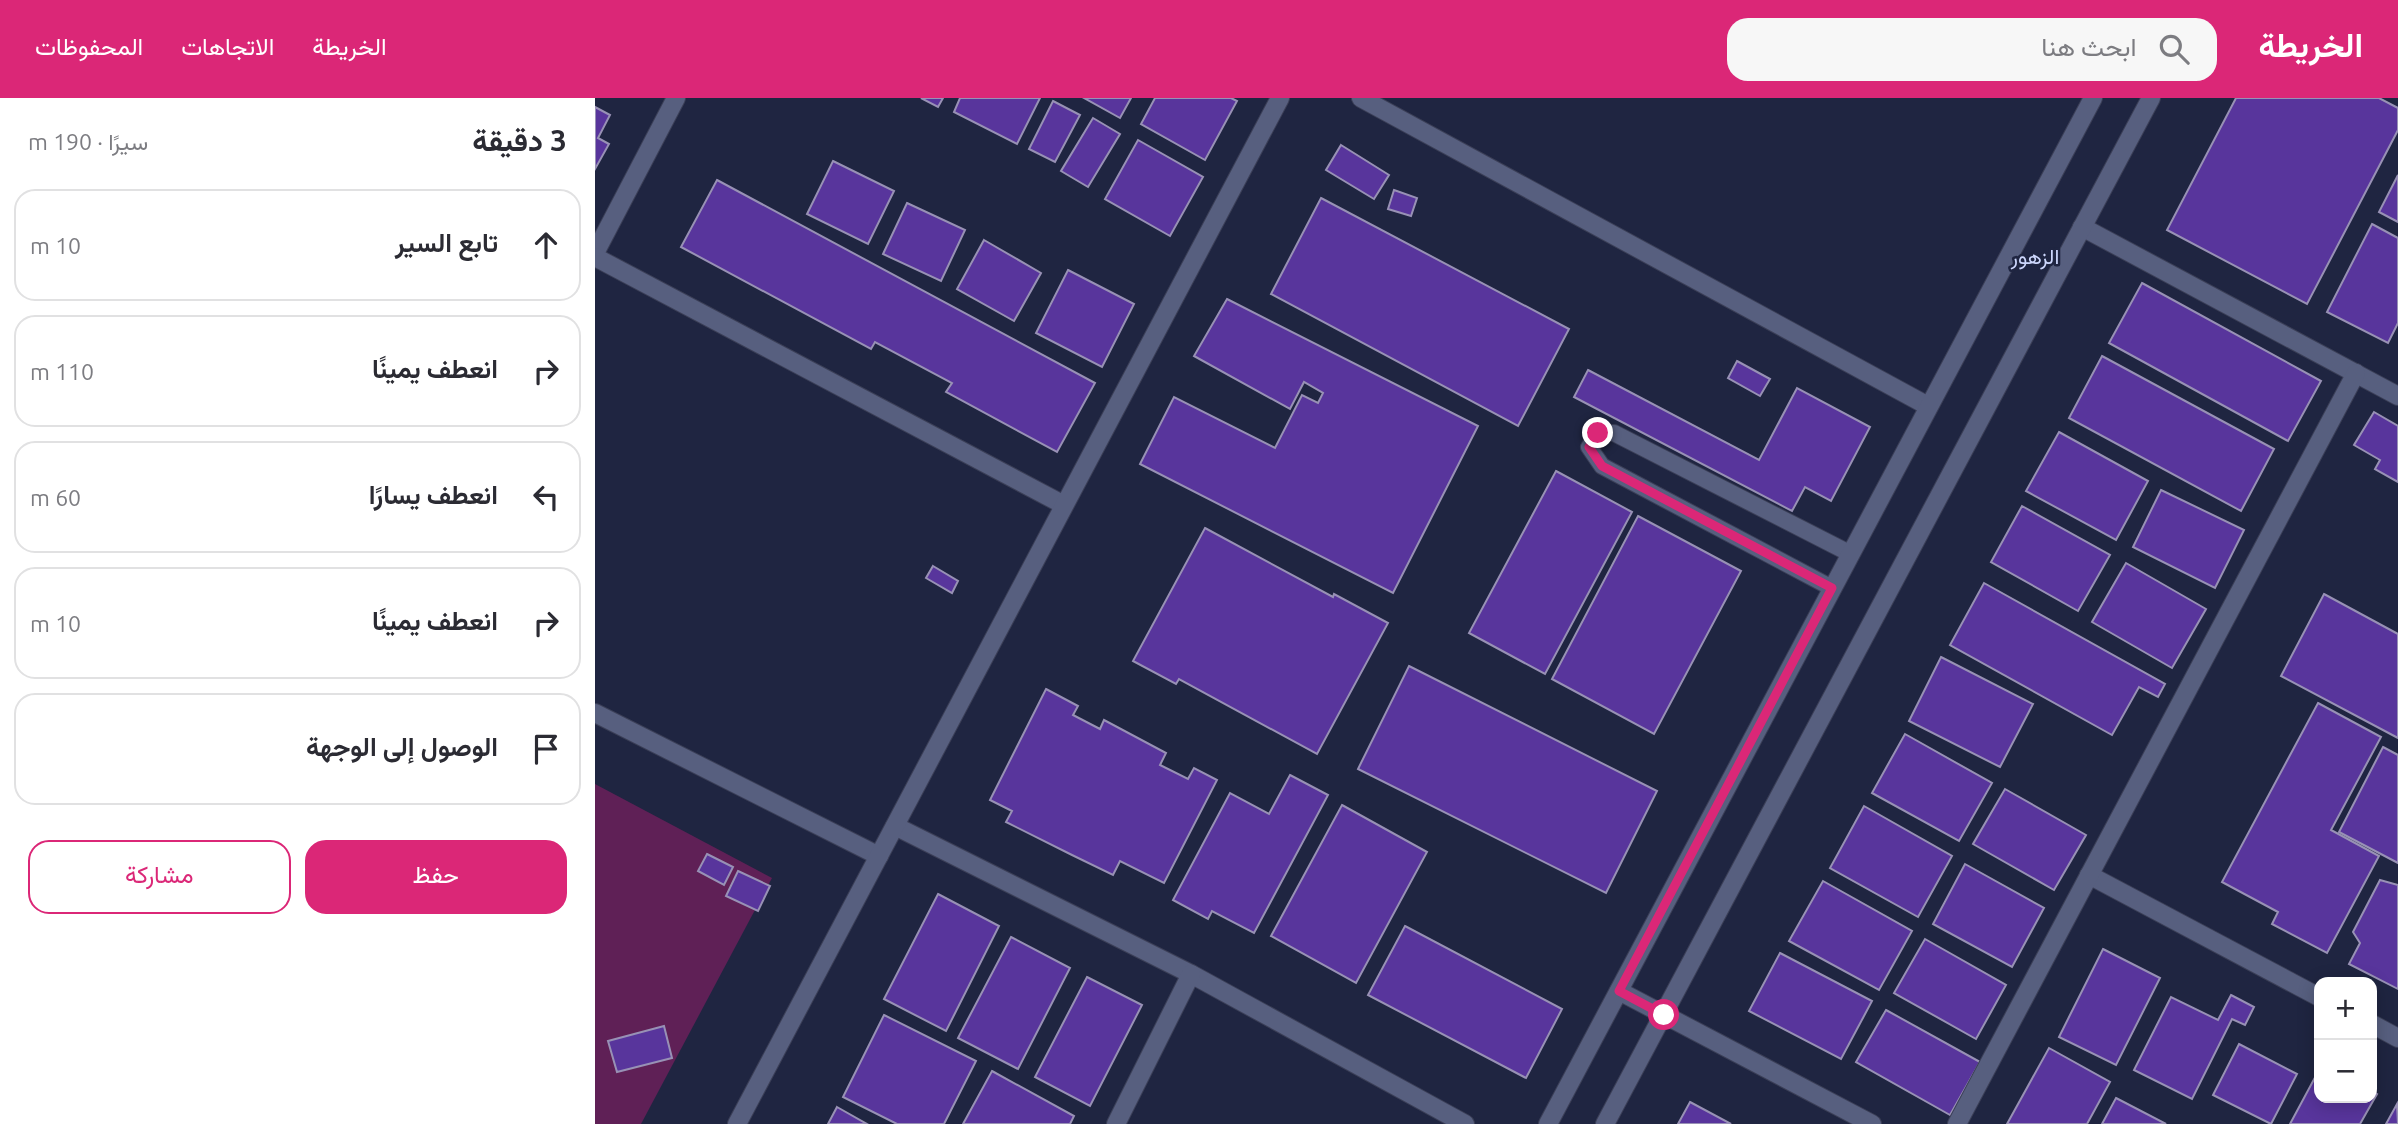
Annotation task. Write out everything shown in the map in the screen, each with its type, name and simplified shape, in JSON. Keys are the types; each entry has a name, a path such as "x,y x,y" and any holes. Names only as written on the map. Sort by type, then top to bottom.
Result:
{"street":[{"path":"676,98 595,255 1064,505"},
{"path":"737,1124 1280,98"},
{"path":"1361,98 1928,406"},
{"path":"1548,1124 2093,98"},
{"path":"1605,1124 2151,98"},
{"path":"2082,228 2398,396"},
{"path":"1957,1124 2356,373"},
{"path":"595,713 879,856"},
{"path":"895,826 1191,974 1465,1124"},
{"path":"2089,875 2314,994"},
{"path":"1116,1124 1191,974"},
{"path":"1619,991 1871,1124"},
{"path":"2377,1027 2398,1038"}],"lane":[{"path":"1832,588 1602,466 1589,447 1598,433 1615,433 1851,554"}],"shaded area":[{"path":"595,784 772,878 641,1124 595,1124"}],"building":[{"path":"921,98 943,98 938,107"},
{"path":"960,98 1040,98 1017,144 954,112"},
{"path":"1084,98 1131,98 1120,118"},
{"path":"1155,98 1231,98 1237,101 1205,160 1141,124"},
{"path":"2236,98 2379,98 2398,108 2398,130 2307,304 2167,230"},
{"path":"1053,101 1080,115 1055,162 1029,149"},
{"path":"595,107 610,115 598,138 609,144 595,169"},
{"path":"1093,118 1120,134 1088,187 1061,171"},
{"path":"1138,140 1203,177 1170,236 1105,199"},
{"path":"1341,145 1389,175 1374,199 1326,170"},
{"path":"833,161 894,191 868,244 807,214"},
{"path":"2398,175 2398,222 2379,212"},
{"path":"717,180 1095,383 1057,452 946,392 952,383 875,342 871,349 681,247"},
{"path":"1394,190 1417,198 1411,216 1388,209"},
{"path":"1321,198 1569,329 1518,426 1271,294"},
{"path":"907,203 965,230 941,281 883,254"},
{"path":"2372,224 2398,238 2398,323 2388,343 2327,312"},
{"path":"984,240 1041,273 1014,321 957,289"},
{"path":"1068,270 1134,304 1102,367 1036,333"},
{"path":"2142,283 2321,381 2288,441 2109,343"},
{"path":"1227,299 1478,426 1393,593 1140,464 1174,397 1275,448 1302,395 1318,403 1323,393 1304,382 1290,409 1194,356"},
{"path":"2102,356 2274,449 2241,511 2069,418"},
{"path":"1737,361 1770,379 1760,396 1728,378"},
{"path":"1588,370 1759,460 1797,388 1870,427 1831,501 1805,487 1792,511 1574,397"},
{"path":"2374,412 2398,426 2398,482 2375,469 2380,460 2354,445"},
{"path":"2059,432 2148,481 2116,540 2026,491"},
{"path":"1556,471 1632,512 1545,674 1469,633"},
{"path":"2161,490 2244,530 2215,588 2133,547"},
{"path":"2022,506 2110,555 2078,611 1991,562"},
{"path":"1638,516 1741,571 1654,734 1552,679"},
{"path":"1205,528 1333,597 1334,594 1388,623 1317,754 1179,679 1176,684 1133,661"},
{"path":"2126,563 2206,609 2172,668 2092,622"},
{"path":"933,566 958,581 952,593 926,578"},
{"path":"1984,583 2165,684 2158,697 2139,687 2112,735 1950,645"},
{"path":"2324,594 2398,634 2398,738 2281,676"},
{"path":"1941,657 2033,704 2000,767 1909,721"},
{"path":"1409,666 1657,791 1606,893 1358,769"},
{"path":"1046,689 1078,706 1073,715 1100,729 1104,720 1166,753 1160,765 1188,779 1194,768 1217,780 1164,883 1120,861 1113,875 1006,822 1012,811 990,800"},
{"path":"2318,703 2381,737 2331,830 2379,856 2327,953 2272,924 2278,912 2222,882"},
{"path":"1905,734 1992,783 1959,841 1872,793"},
{"path":"2383,747 2398,755 2398,863 2339,832"},
{"path":"1290,775 1328,795 1254,933 1212,911 1208,919 1173,900 1230,793 1269,814"},
{"path":"2005,789 2086,835 2054,890 1973,844"},
{"path":"1342,805 1427,852 1356,983 1271,936"},
{"path":"1864,806 1952,856 1918,917 1830,868"},
{"path":"707,854 733,867 724,885 698,871"},
{"path":"1965,864 2044,908 2012,967 1933,924"},
{"path":"738,871 770,886 758,911 726,896"},
{"path":"2380,880 2398,885 2398,989 2349,964 2360,943 2353,932"},
{"path":"1823,881 1912,931 1879,990 1789,941"},
{"path":"938,894 999,926 946,1031 884,999"},
{"path":"1405,926 1562,1009 1526,1078 1368,995"},
{"path":"1011,937 1070,968 1018,1069 958,1038"},
{"path":"1925,939 2006,985 1976,1039 1894,993"},
{"path":"2103,949 2160,978 2116,1065 2059,1037"},
{"path":"1780,953 1872,1001 1841,1059 1749,1011"},
{"path":"1087,977 1142,1005 1090,1106 1035,1077"},
{"path":"2231,995 2254,1007 2245,1025 2232,1019 2192,1099 2134,1070 2171,997 2218,1020"},
{"path":"1886,1010 1980,1062 1950,1115 1856,1062"},
{"path":"884,1015 976,1061 944,1124 897,1124 843,1097"},
{"path":"664,1026 672,1058 617,1072 608,1041"},
{"path":"2239,1044 2297,1074 2271,1124 2213,1095"},
{"path":"2049,1048 2110,1082 2087,1124 2007,1124"},
{"path":"992,1071 1074,1116 1070,1124 963,1124"},
{"path":"2314,1079 2314,1103 2372,1103 2360,1124 2290,1124"},
{"path":"2116,1098 2166,1124 2102,1124"},
{"path":"1690,1102 1731,1124 1678,1124"},
{"path":"2397,1104 2398,1124 2386,1124"},
{"path":"837,1107 867,1124 828,1124"}],"district":[{"name":"الزهور","path":"2035,256"}],"route":[{"path":"1598,433 1589,447 1602,466 1832,588 1619,991 1664,1015"}]}
